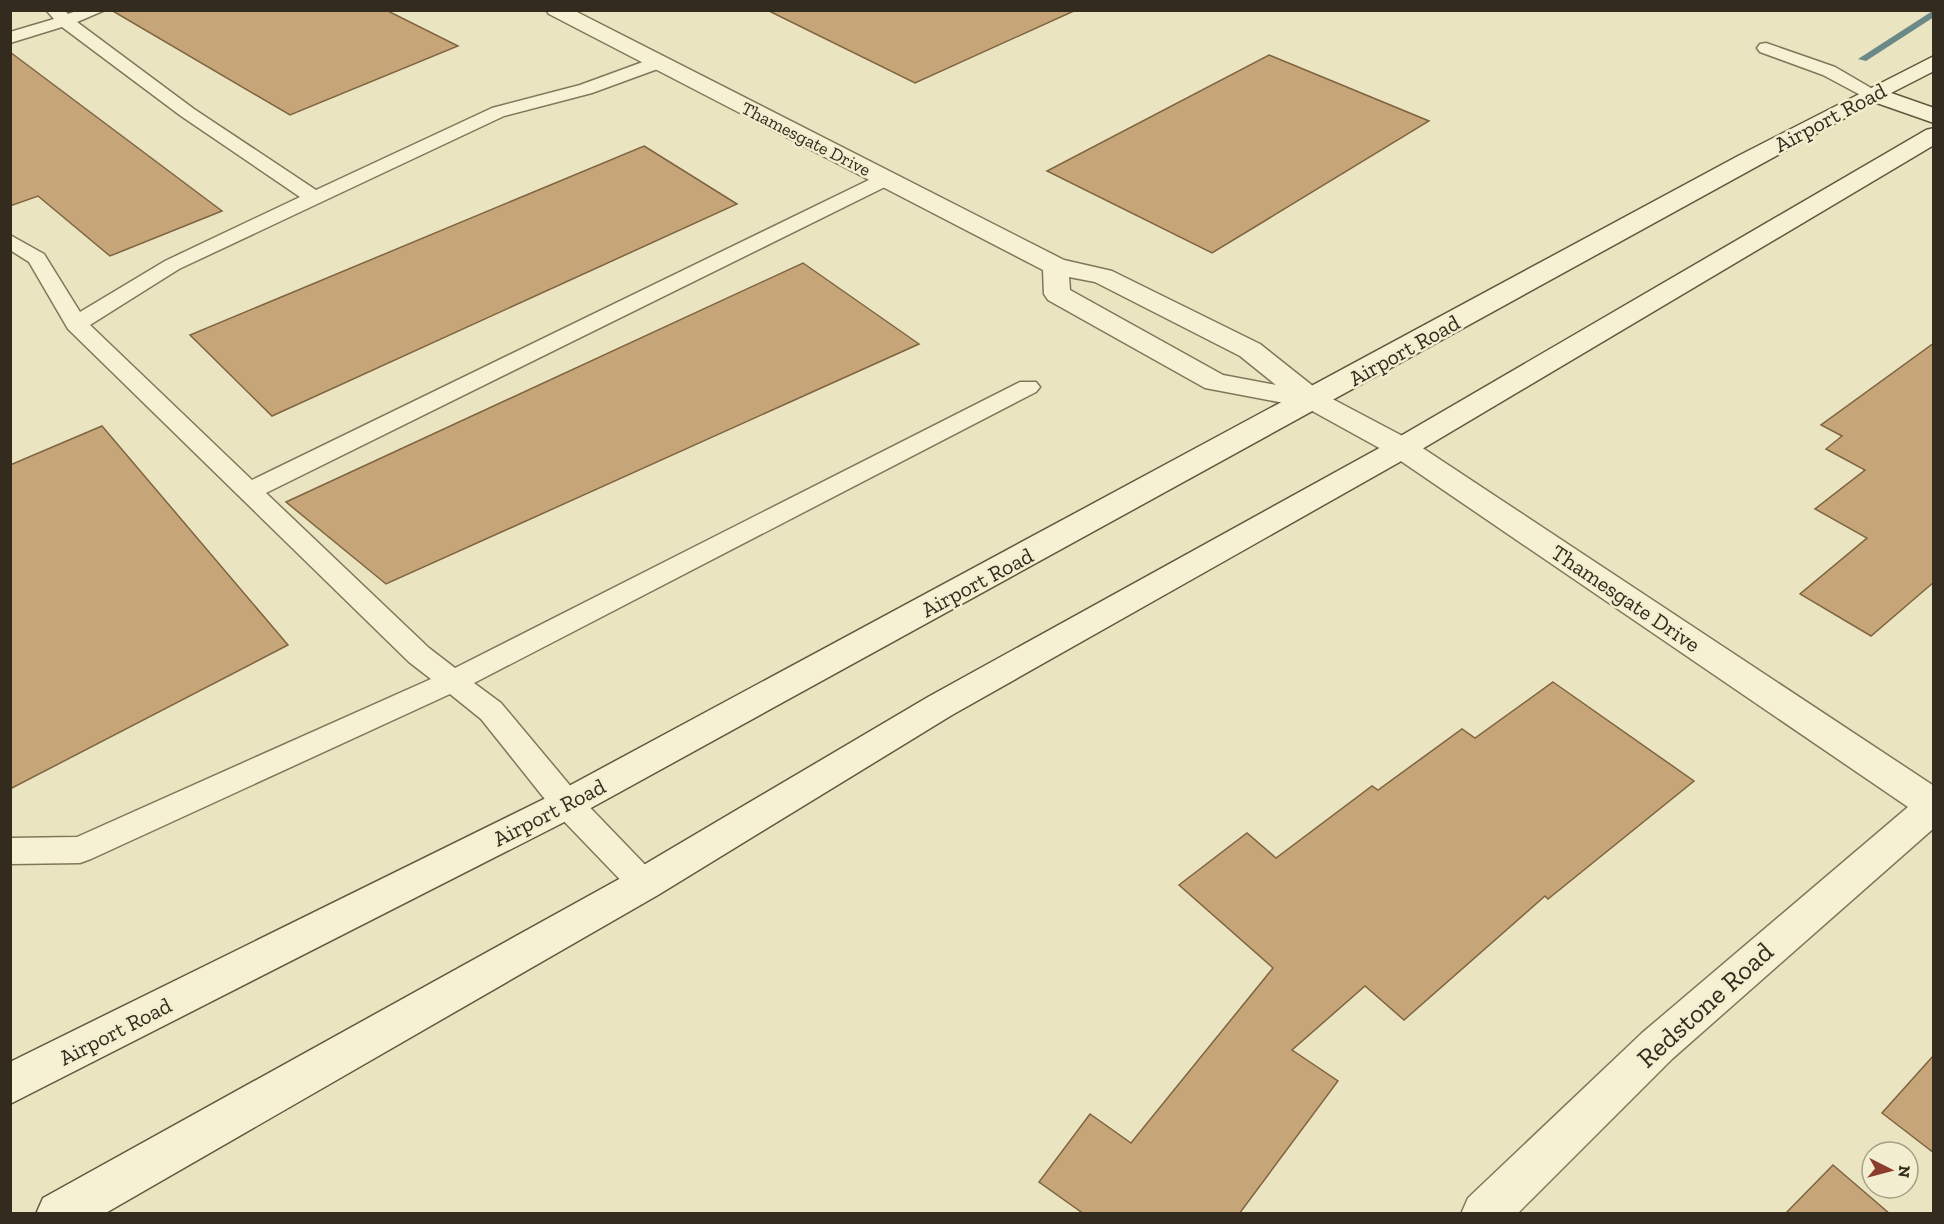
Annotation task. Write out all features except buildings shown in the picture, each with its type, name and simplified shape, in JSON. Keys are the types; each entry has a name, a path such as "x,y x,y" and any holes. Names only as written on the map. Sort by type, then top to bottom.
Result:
{"main road":[{"name":"Thamesgate Drive","path":"556,10 1056,266 1103,276 1251,350 1313,400 1402,448 1934,805"},
{"name":"Airport Road","path":"10,1084 567,804 1313,400 1746,161 1934,62"},
{"path":"1874,95 1934,116"},
{"path":"59,1214 644,884 940,706 1402,448 1934,135"},
{"name":"Thamesgate Drive","path":"1056,266 1057,294 1215,382 1313,400"},
{"name":"Redstone Road","path":"1484,1214 1657,1046 1934,805"}],"lane":[{"path":"10,38 59,16 97,10"},
{"path":"59,16 143,82 234,147 315,198"},
{"path":"1766,48 1829,71 1874,95"},
{"path":"75,324 172,265 498,112 586,89 657,63"},
{"path":"249,491 886,179"},
{"path":"10,241 37,258 75,324 419,655 490,711 567,804 644,884"},
{"path":"10,851 80,850 453,681 1028,387"}],"waterway":[{"path":"1863,59 1934,13"}]}
